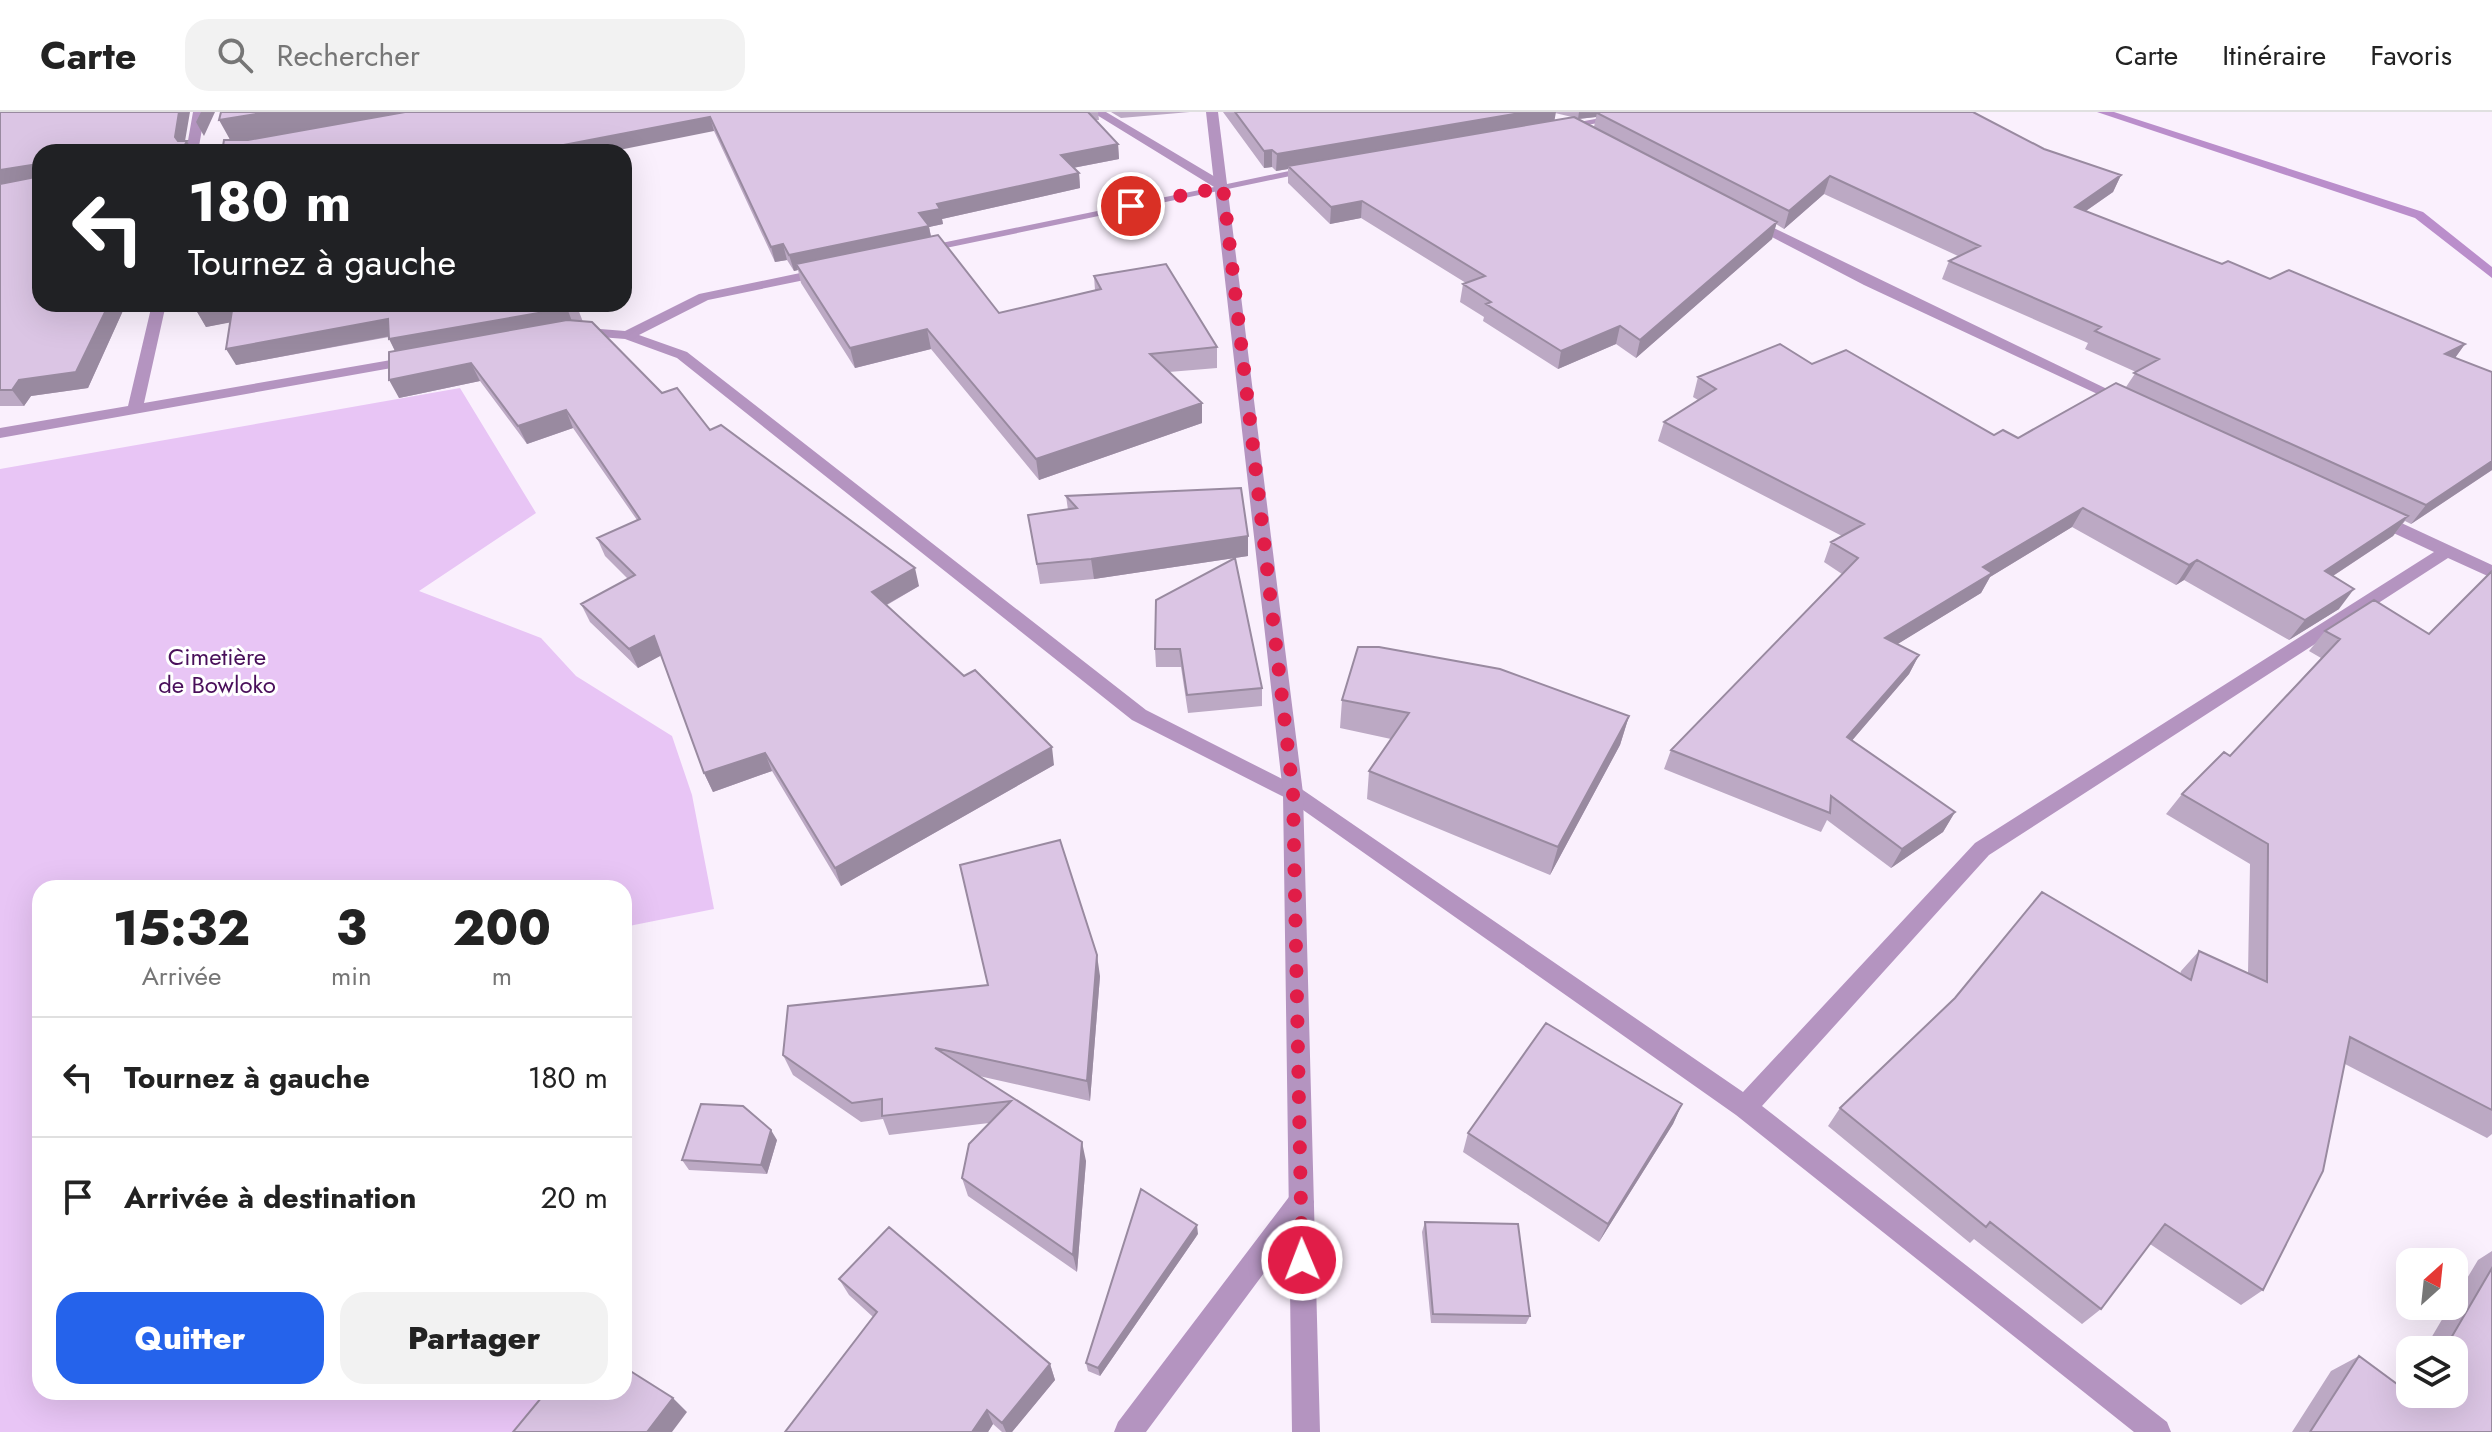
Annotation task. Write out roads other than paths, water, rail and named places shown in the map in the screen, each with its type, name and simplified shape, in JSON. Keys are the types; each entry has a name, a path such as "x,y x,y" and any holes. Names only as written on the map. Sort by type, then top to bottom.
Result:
{"street":[{"path":"193,144 199,112"},
{"path":"1098,112 1223,187"},
{"path":"1212,112 1293,793 1306,1432"},
{"path":"1547,112 1595,139"},
{"path":"1551,128 1655,112"},
{"path":"902,255 1332,167"},
{"path":"1732,211 1869,282 2143,410"},
{"path":"627,335 704,297 841,268"},
{"path":"135,409 157,312"},
{"path":"558,334 574,331 627,335 682,355 1139,715 1293,793 1745,1107 2157,1432"},
{"path":"0,433 433,356"},
{"path":"2360,511 2492,572"},
{"path":"1745,1107 1982,849 2447,551"},
{"path":"1128,1432 1301,1202"}],"waterway":[{"path":"2103,112 2419,215 2492,274"}],"park label":[{"name":"Cimetière de Bowloko","path":"217,670"}]}
